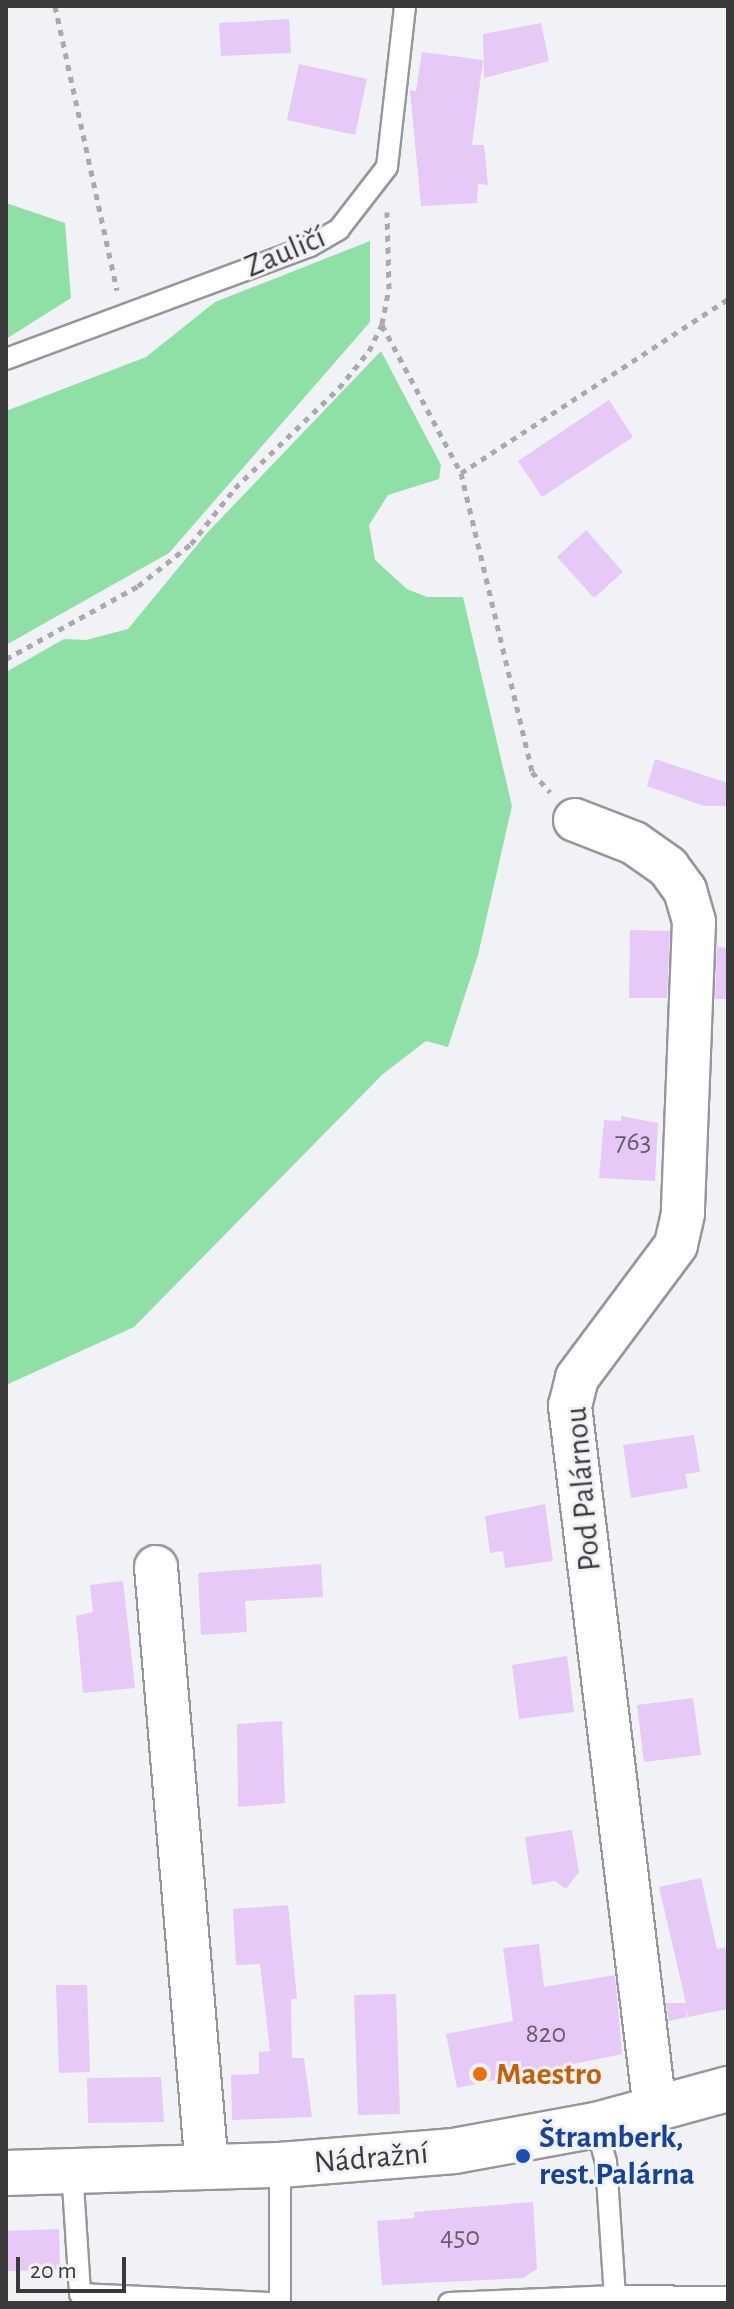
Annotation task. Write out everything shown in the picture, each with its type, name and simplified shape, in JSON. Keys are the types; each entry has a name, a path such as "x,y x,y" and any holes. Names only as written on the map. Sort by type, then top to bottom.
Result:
{"main road":[{"name":"Nádražní","path":"6,2173 280,2165 454,2151 596,2125 728,2089"}],"street":[{"name":"Pod Palárnou","path":"575,820 634,843 668,867 685,890 694,922 683,1214 676,1245 577,1378 570,1406 655,2109"},
{"path":"156,1567 207,2168"}],"lane":[{"path":"387,167 405,6"},
{"name":"Zauličí","path":"6,359 329,237 387,167"},
{"path":"596,2125 606,2162 615,2296"},
{"path":"72,2169 80,2294 277,2303 280,2165"},
{"path":"449,2303 615,2296 728,2297"}],"path":[{"path":"55,6 123,316"},
{"path":"6,659 138,586 191,544 235,488 339,388 369,351 382,324 389,289 387,167"},
{"path":"461,473 728,299"},
{"path":"382,324 461,473 532,772 575,820"}],"green space":[{"path":"6,203 65,223 71,298 6,339"},
{"path":"370,241 370,322 169,553 6,645 6,411 146,357 215,302"},
{"path":"381,351 441,465 439,479 388,495 369,525 375,560 407,589 427,597 463,597 512,806 478,955 448,1047 426,1041 383,1074 134,1327 6,1385 6,672 64,639 86,640 128,629 207,533"}],"building":[{"path":"289,19 291,53 221,56 219,23"},
{"path":"541,23 549,61 484,78 483,34"},
{"path":"422,52 483,60 472,145 484,145 488,185 478,184 477,203 421,206 410,90 416,91"},
{"path":"299,64 367,79 355,135 287,120"},
{"path":"609,400 633,437 542,497 518,461"},
{"path":"586,530 623,572 594,598 557,557"},
{"path":"655,759 728,783 728,806 704,806 647,786"},
{"path":"630,930 670,931 667,998 629,998"},
{"path":"717,947 728,948 728,999 715,999"},
{"path":"621,1116 658,1123 655,1181 599,1178 604,1120 621,1121"},
{"path":"694,1435 700,1472 685,1474 688,1488 631,1498 623,1445"},
{"path":"545,1504 553,1561 505,1568 503,1551 490,1553 485,1516"},
{"path":"321,1564 323,1597 245,1601 247,1632 201,1635 198,1573"},
{"path":"123,1581 135,1688 83,1693 76,1616 93,1612 90,1585"},
{"path":"567,1656 574,1712 519,1719 512,1665"},
{"path":"693,1698 701,1755 644,1762 637,1705"},
{"path":"282,1721 285,1803 238,1807 237,1724"},
{"path":"572,1830 579,1872 566,1889 555,1881 532,1885 525,1837"},
{"path":"701,1878 717,1949 728,1947 728,2009 688,2017 686,2006 687,2017 669,2021 666,2003 686,2003 659,1887"},
{"path":"288,1905 297,1999 291,1999 292,2058 304,2058 312,2117 232,2120 231,2075 259,2074 259,2052 270,2051 260,1964 236,1965 233,1909"},
{"path":"539,1944 544,1987 615,1975 622,2054 457,2088 446,2034 513,2021 503,1948"},
{"path":"56,1985 87,1985 90,2072 59,2073"},
{"path":"396,1994 400,2114 358,2115 354,1995"},
{"path":"161,2077 164,2122 88,2123 87,2078"},
{"path":"533,2202 537,2269 523,2278 382,2285 377,2221 415,2218 414,2212"},
{"path":"59,2229 60,2270 6,2271 6,2231"}],"place":[{"name":"Maestro","path":"480,2074"},
{"name":"Štramberk, rest.Palárna","path":"523,2156"}]}
